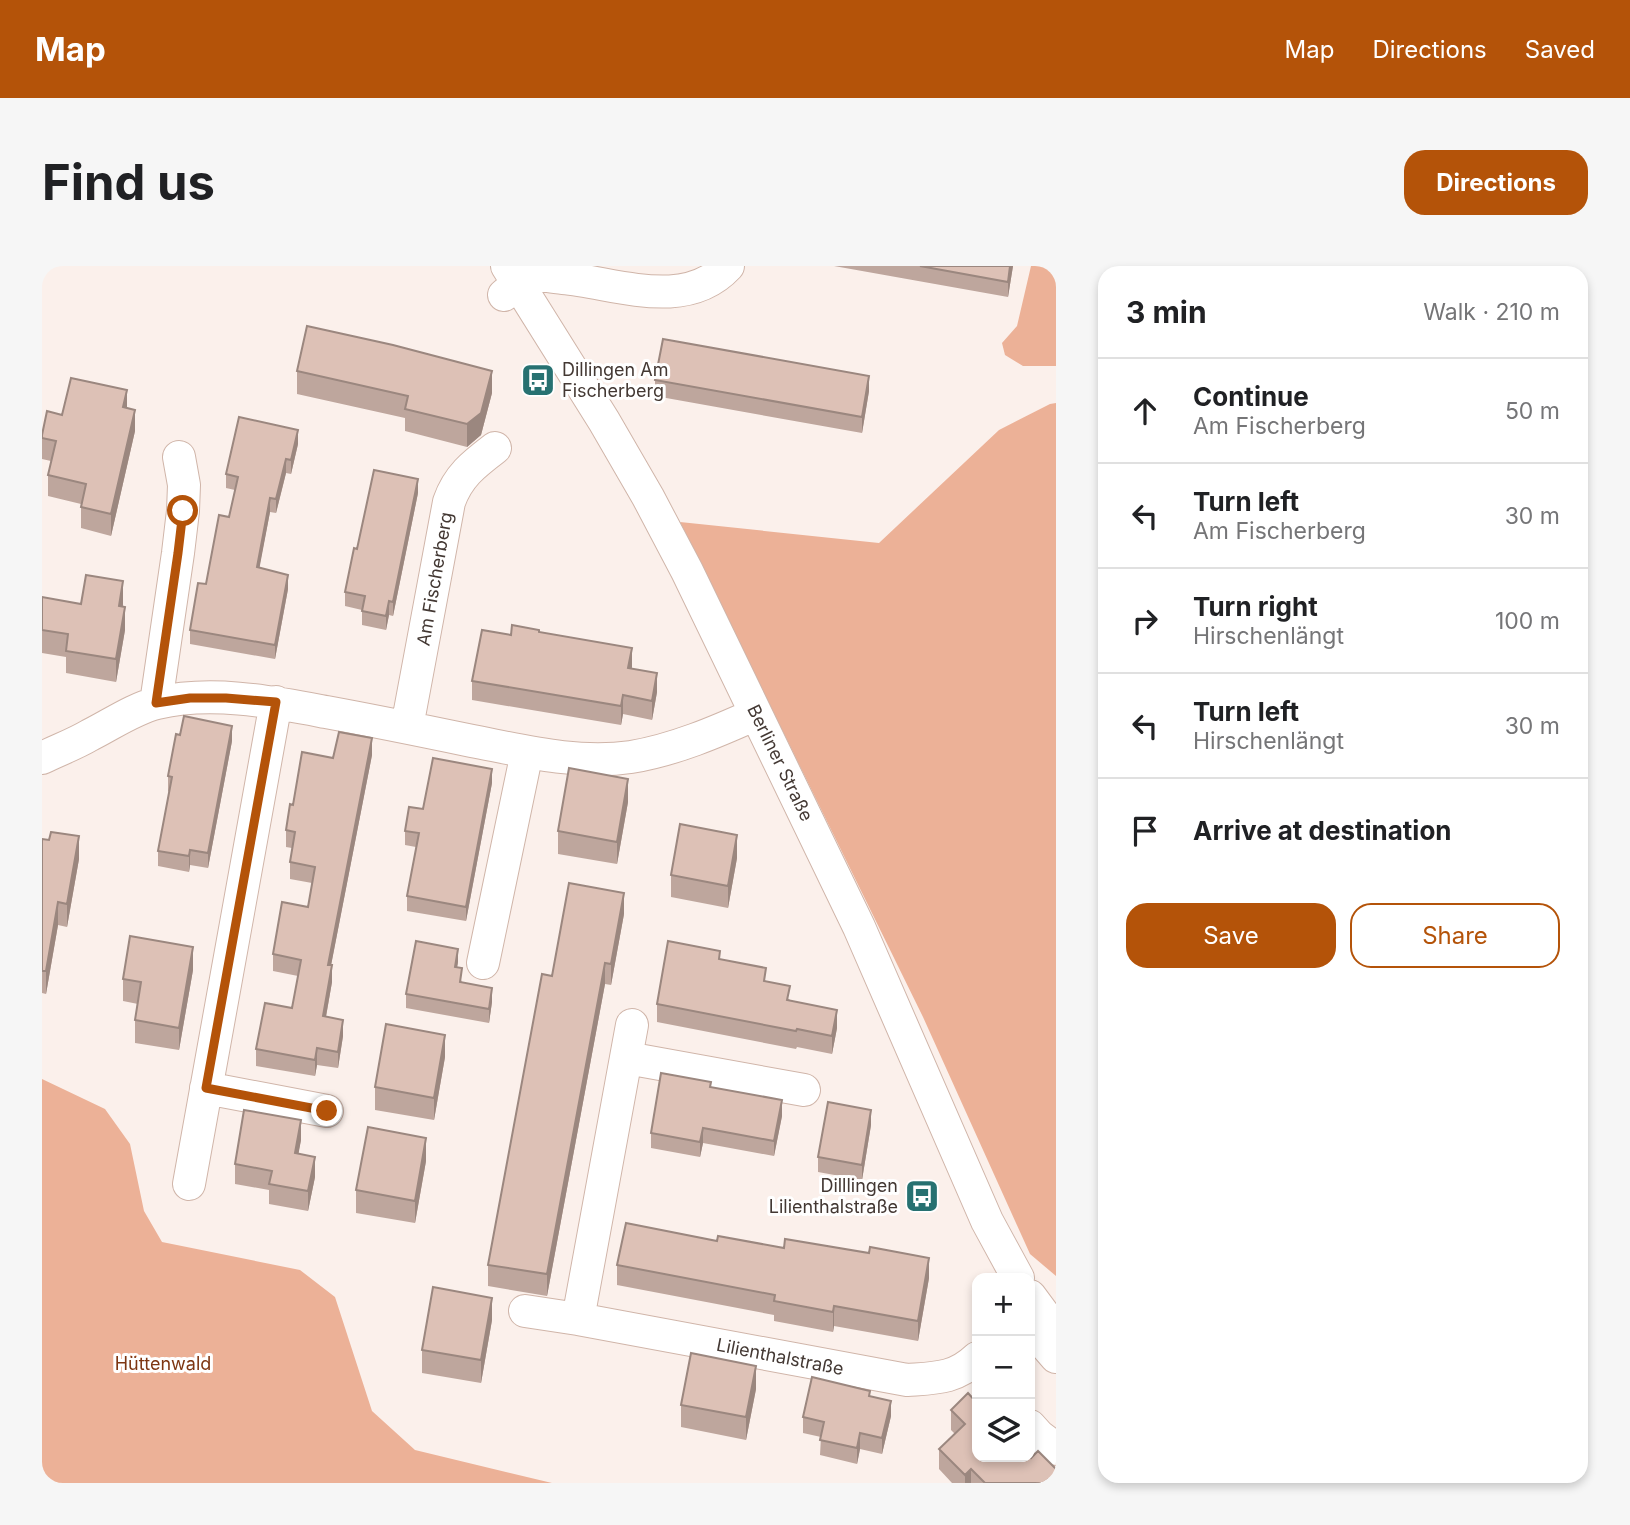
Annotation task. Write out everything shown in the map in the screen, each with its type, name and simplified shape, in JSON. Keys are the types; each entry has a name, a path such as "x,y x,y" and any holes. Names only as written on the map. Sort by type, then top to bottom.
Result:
{"street":[{"name":"Berliner Straße","path":"486,266 510,282 604,421 687,571 842,935 971,1229 994,1273"},
{"path":"510,282 539,276 658,292 687,290 710,281 727,266"},
{"name":"Am Fischerberg","path":"407,727 449,502 454,488 472,465 495,448"},
{"path":"156,703 183,511 184,485 179,457"},
{"path":"42,758 130,713 156,703 190,698 276,702 527,752 582,759 630,757 679,745 748,718"},
{"path":"189,1184 276,702"},
{"name":"Berliner Straße","path":"748,718 859,927 987,1221 1015,1273"},
{"path":"483,963 527,752"},
{"path":"578,1319 632,1025"},
{"path":"626,1058 804,1090"},
{"path":"206,1088 327,1111"},
{"name":"Lilienthalstraße","path":"525,1311 907,1380 941,1378 972,1364"},
{"path":"1035,1313 1056,1331"},
{"path":"1035,1317 1056,1357"},
{"path":"1035,1432 1056,1448"}],"green space":[{"path":"1031,266 1056,266 1056,366 1023,366 1005,355 1002,343 1017,326"},
{"path":"1056,403 1056,1276 1030,1254 923,1017 680,522 879,543 999,430"},
{"name":"Hüttenwald","path":"42,1079 105,1109 130,1144 144,1211 162,1242 300,1270 335,1297 372,1411 415,1450 552,1483 42,1483"}],"building":[{"path":"920,266 1010,266 1008,282"},
{"path":"307,326 492,371 481,413 467,424 405,409 408,396 297,371"},
{"path":"663,339 869,376 862,417 655,380"},
{"path":"71,378 127,390 123,407 135,410 111,514 81,507 86,484 48,475 56,441 42,438 47,411 62,415"},
{"path":"239,417 298,430 291,460 286,459 276,499 270,498 257,567 288,575 275,645 190,630 198,583 206,584 219,515 229,517 238,477 226,474"},
{"path":"374,470 418,479 393,602 389,601 386,616 362,611 365,596 345,592"},
{"path":"86,575 123,581 119,606 125,607 116,659 66,651 68,634 42,630 42,597 81,604"},
{"path":"512,625 632,648 628,668 657,673 652,701 623,695 621,706 472,681 482,630 511,635"},
{"path":"184,716 232,726 208,853 190,850 189,856 158,851 172,777 168,776 176,734 180,735"},
{"path":"339,732 372,738 328,965 332,965 323,1016 343,1020 338,1052 317,1048 315,1060 256,1049 265,1003 292,1008 301,960 273,954 282,902 308,907 315,867 290,862 295,832 286,830 302,752 333,758"},
{"path":"433,758 492,769 466,907 407,896 419,833 405,831 409,807 423,809"},
{"path":"569,768 628,779 617,842 558,831"},
{"path":"680,824 737,835 728,886 671,875"},
{"path":"51,832 79,836 67,904 58,902 46,971 42,971 42,839 49,840"},
{"path":"569,883 624,893 611,964 605,963 547,1274 488,1265 542,974 552,976"},
{"path":"130,936 193,947 179,1028 135,1020 141,982 123,979"},
{"path":"416,941 458,949 455,967 462,968 460,982 492,988 489,1009 406,994"},
{"path":"668,941 720,951 719,959 766,968 764,981 790,986 787,1000 837,1010 832,1036 657,1004"},
{"path":"386,1024 445,1035 434,1098 375,1087"},
{"path":"661,1073 711,1082 710,1087 782,1100 774,1141 703,1128 700,1142 651,1133"},
{"path":"828,1102 871,1110 862,1165 818,1157"},
{"path":"244,1110 301,1120 295,1153 315,1157 308,1191 269,1184 272,1171 235,1164"},
{"path":"368,1127 426,1138 415,1201 356,1190"},
{"path":"626,1223 717,1241 718,1236 784,1248 785,1239 869,1253 870,1247 929,1258 918,1321 834,1306 833,1312 774,1301 775,1295 617,1265"},
{"path":"433,1287 492,1298 481,1360 422,1350"},
{"path":"691,1353 756,1366 746,1417 681,1405"},
{"path":"812,1377 870,1391 869,1396 891,1401 882,1438 860,1433 857,1448 820,1440 824,1422 803,1417"},
{"path":"968,1393 972,1397 972,1462 1035,1462 1035,1454 1038,1451 1056,1469 1056,1483 985,1483 971,1469 965,1475 939,1449 965,1424 951,1410"}],"place":[{"name":"Dillingen Am Fischerberg","path":"538,380"},
{"name":"Dilllingen Lilienthalstraße","path":"922,1196"}],"route":[{"path":"183,511 156,703 190,698 276,702 206,1088 327,1111"}]}
